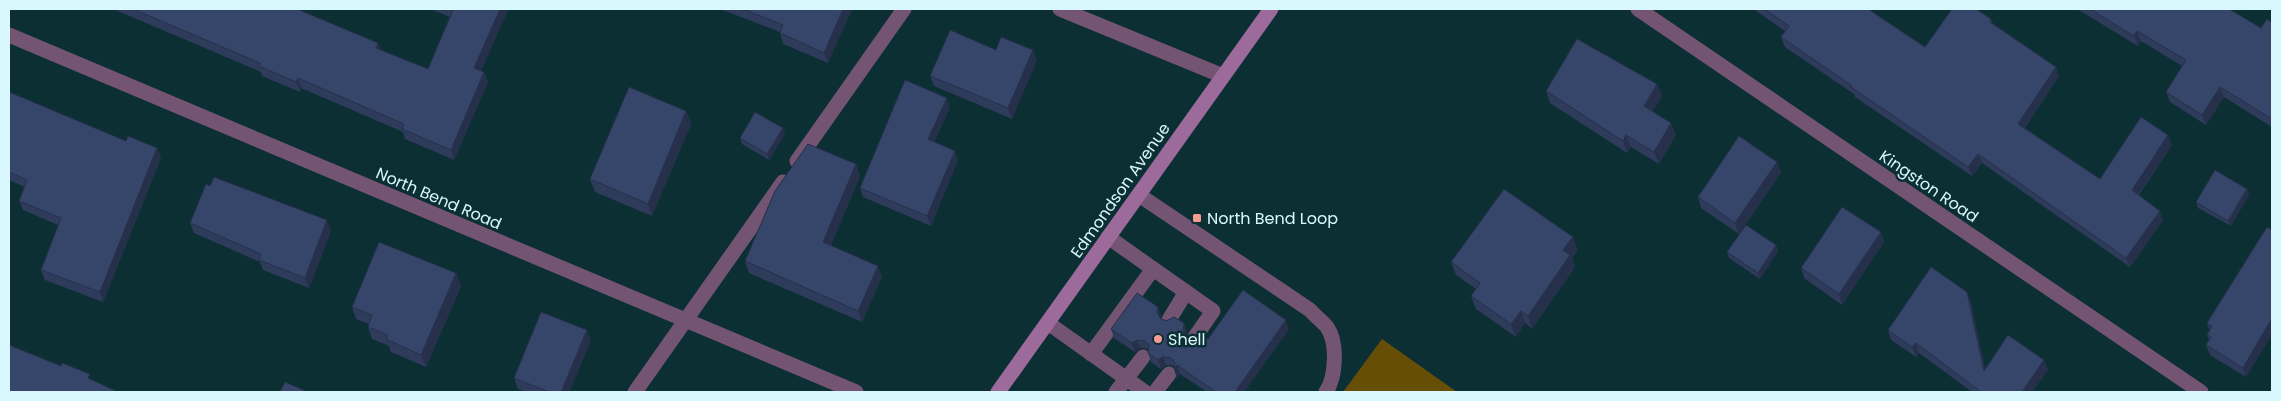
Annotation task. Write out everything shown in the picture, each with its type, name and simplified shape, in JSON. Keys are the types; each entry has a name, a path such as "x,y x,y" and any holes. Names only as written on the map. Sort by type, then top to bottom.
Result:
{"main road":[{"name":"Edmondson Avenue","path":"998,392 1271,9"}],"street":[{"path":"635,392 686,322 904,9"},
{"path":"1060,9 1223,76"},
{"name":"Kingston Road","path":"1638,9 2201,392"},
{"name":"North Bend Road","path":"9,35 686,322 856,392"},
{"path":"1139,195 1310,310 1328,328 1333,346 1335,370 1326,392"},
{"path":"1108,237 1213,311 1195,337"},
{"path":"1091,354 1153,269"},
{"path":"1169,320 1186,292"},
{"path":"1048,323 1145,392"},
{"path":"1116,392 1143,357"},
{"path":"1155,392 1170,374"}],"shaded area":[{"path":"1382,339 1457,392 1343,392"}],"building":[{"path":"133,9 297,9 378,43 376,48 428,69 453,10 450,9 500,9 474,68 484,72 451,150 402,129 404,124 298,78 296,82 259,66 260,63"},
{"path":"743,9 843,9 824,53 780,33 783,25"},
{"path":"1764,9 1868,9 1925,47 1952,9 1976,9 1991,19 1990,22 2056,67 2018,124 2100,179 2141,117 2168,135 2132,190 2160,211 2126,258 1978,154 1968,167 1851,87 1781,37 1789,26"},
{"path":"2090,9 2229,9 2261,28 2267,19 2272,23 2272,119 2220,87 2202,115 2166,92 2186,60 2137,31 2134,36"},
{"path":"950,30 996,50 1001,37 1033,50 1008,108 930,76"},
{"path":"1577,39 1657,84 1644,106 1671,123 1654,152 1626,135 1623,141 1546,91"},
{"path":"905,80 947,98 928,139 955,151 927,216 860,188"},
{"path":"629,87 686,111 648,204 590,179"},
{"path":"9,92 126,141 128,136 157,148 100,292 41,270 61,218 19,201 27,180 9,172"},
{"path":"755,112 783,128 767,154 740,138"},
{"path":"1739,136 1777,162 1735,223 1698,197"},
{"path":"808,144 856,164 823,242 878,266 858,311 745,261 775,191"},
{"path":"2215,170 2247,189 2228,221 2196,202"},
{"path":"214,177 327,220 305,278 259,260 261,254 190,223 206,184 210,186"},
{"path":"1504,189 1573,237 1563,250 1570,255 1528,316 1521,311 1511,324 1471,296 1480,283 1451,262"},
{"path":"1842,207 1881,232 1839,294 1801,268"},
{"path":"1746,225 1776,245 1758,273 1727,252"},
{"path":"2267,227 2272,230 2272,318 2243,368 2206,345 2211,337 2207,335 2212,326 2207,323"},
{"path":"379,242 456,273 421,355 386,339 388,335 368,327 372,315 352,307"},
{"path":"1931,267 1967,292 1984,371 2008,335 2044,360 2022,392 1981,392 1916,343 1912,347 1888,330"},
{"path":"1243,290 1286,320 1235,392 1216,392 1177,365 1174,369 1175,362 1171,358 1163,357 1158,360 1148,353 1149,345 1145,341 1137,340 1132,343 1111,329 1137,293 1158,307 1157,312 1161,319 1166,321 1174,317 1184,323 1183,332 1187,336 1195,337 1200,333 1208,339"},
{"path":"541,312 587,330 561,392 549,392 514,378"},
{"path":"9,345 61,366 62,363 90,374 88,378 118,392 9,392"},
{"path":"285,382 308,392 280,392"}],"place":[{"name":"North Bend Loop","path":"1197,218"},
{"name":"Shell","path":"1158,339"}]}
